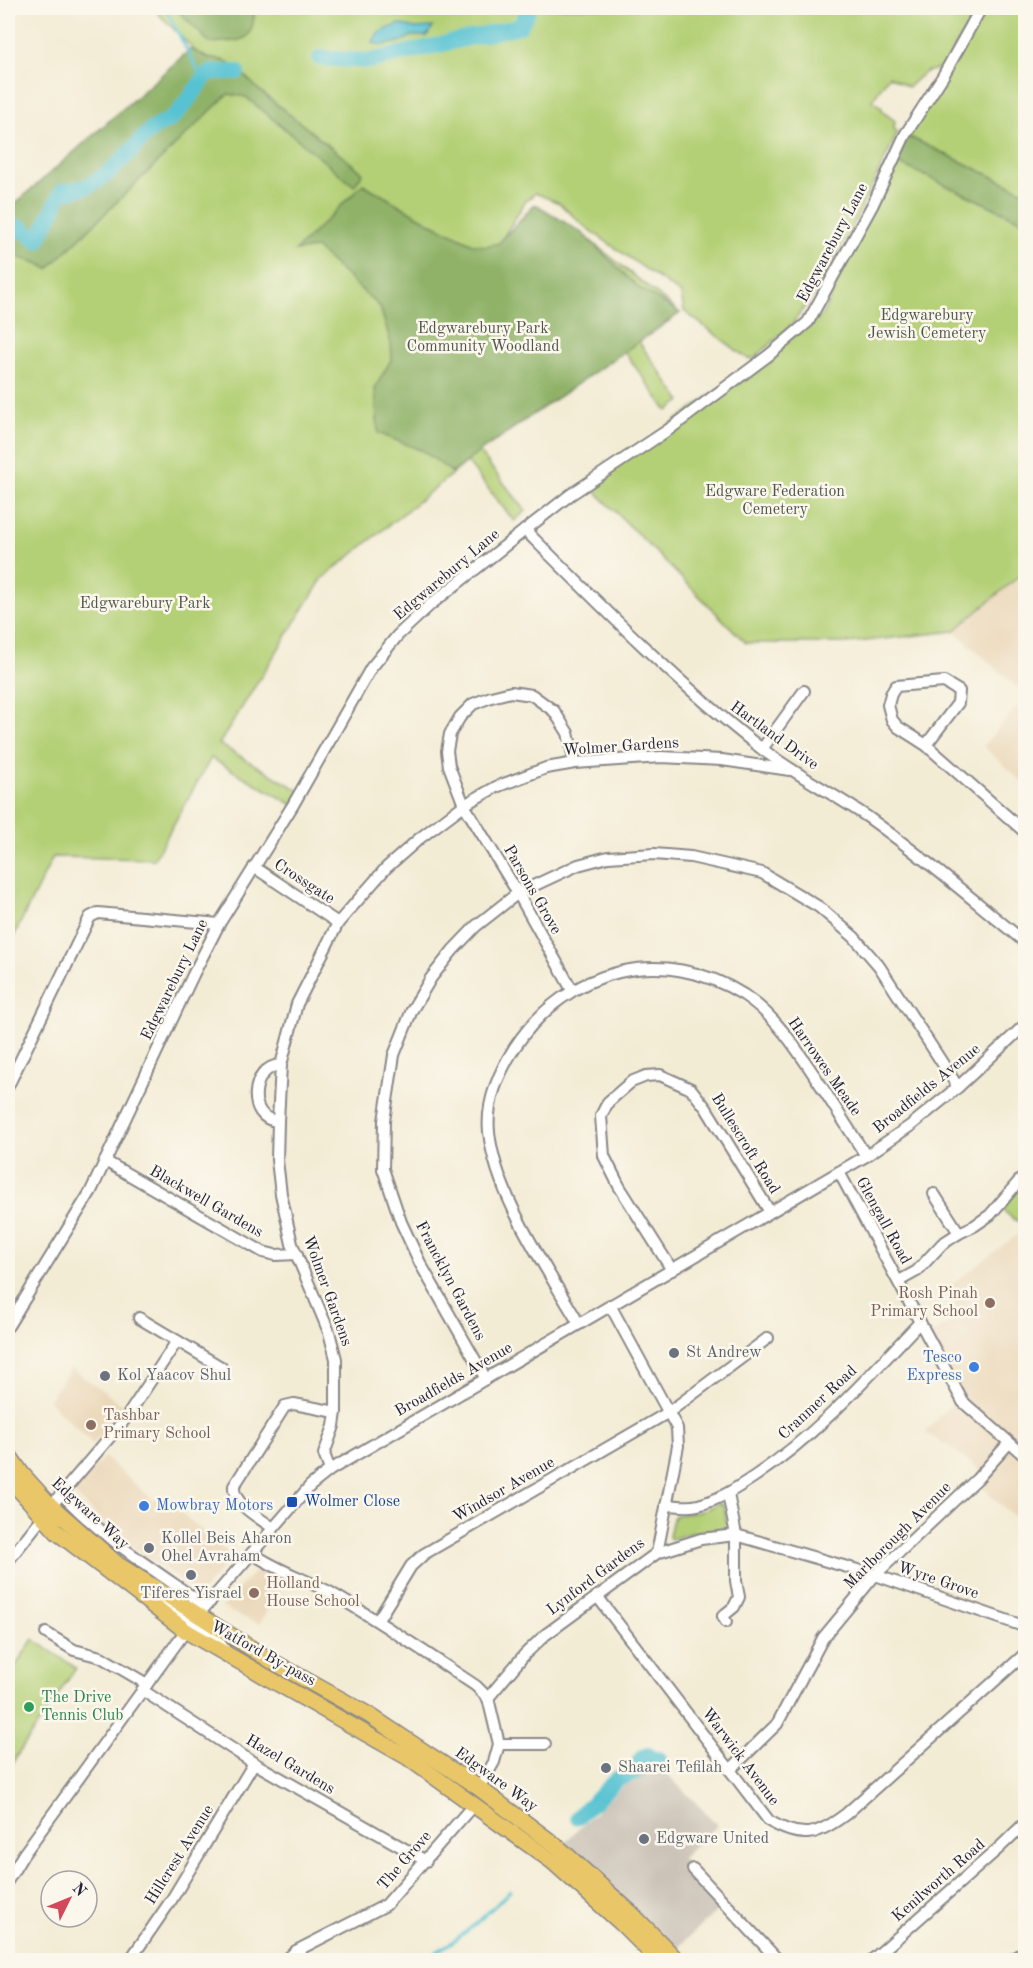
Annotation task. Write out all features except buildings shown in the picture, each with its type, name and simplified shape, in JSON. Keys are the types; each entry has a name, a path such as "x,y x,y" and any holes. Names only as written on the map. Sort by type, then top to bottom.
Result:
{"highway":[{"name":"Edgware Way","path":"8,1454 47,1512 57,1532 193,1623"},
{"name":"Edgware Way","path":"8,1478 47,1512 157,1591 193,1623"},
{"name":"Watford By-pass","path":"193,1623 230,1656 323,1708"},
{"name":"Watford By-pass","path":"193,1623 270,1660"},
{"name":"Edgware Way","path":"270,1660 369,1715 476,1795 620,1922 658,1960"},
{"name":"Edgware Way","path":"323,1708 476,1795 559,1848 631,1913 677,1960"}],"street":[{"name":"Edgwarebury Lane","path":"8,1326 92,1191 219,924 293,805 371,669 392,643 430,605 570,495 680,421 769,356 808,322 873,204 906,135 943,76 981,8"},
{"name":"Hartland Drive","path":"525,530 629,634 702,700 790,770 868,817 1026,943"},
{"path":"926,745 958,703 959,691 944,682 896,686 888,705 892,720 898,727 926,745 1026,833"},
{"path":"762,749 804,691"},
{"name":"Parsons Grove","path":"572,990 518,893 464,806 448,766 447,751 450,734 460,717 472,704 511,692 532,695 554,711 568,733 574,763"},
{"name":"Wolmer Gardens","path":"330,1470 324,1454 334,1426 336,1412 338,1374 334,1345 292,1244 281,1194 277,1160 281,1065 297,1004 338,923 386,868 420,838 464,806 506,784 546,768 574,763 661,757 722,760 790,770"},
{"name":"Francklyn Gardens","path":"486,1378 420,1263 401,1222 383,1169 384,1121 394,1055 412,1010 431,978 453,950 476,926 518,893 578,865 608,857 654,854 691,857 762,873 819,907 854,937 879,966 958,1087"},
{"name":"Crossgate","path":"254,867 338,923"},
{"path":"8,1086 90,917 98,913 219,924"},
{"name":"Harrowes Meade","path":"579,1324 517,1216 498,1171 489,1130 492,1095 506,1061 522,1036 545,1009 572,990 609,974 640,968 676,969 710,977 744,996 770,1016 795,1046 866,1156"},
{"name":"Broadfields Avenue","path":"8,1880 23,1855 193,1623 310,1486 330,1470 866,1156 909,1126 958,1087 1026,1024"},
{"path":"278,1121 267,1119 263,1115 255,1094 258,1081 263,1073 271,1067 281,1065"},
{"name":"Bullescroft Road","path":"672,1270 619,1186 604,1156 601,1116 608,1102 631,1082 646,1076 660,1075 691,1089 706,1108 770,1212"},
{"name":"Blackwell Gardens","path":"105,1161 263,1252 275,1255 297,1254"},
{"name":"Glengall Road","path":"838,1172 963,1402 1026,1457"},
{"path":"899,1281 917,1271 942,1244 990,1215 1026,1176"},
{"path":"934,1194 959,1233"},
{"name":"Lynford Gardens","path":"488,1698 538,1641 657,1553 678,1446 677,1428 610,1305"},
{"path":"139,1318 221,1367"},
{"name":"Cranmer Road","path":"666,1505 696,1506 728,1494 795,1447 832,1413 920,1322"},
{"name":"Windsor Avenue","path":"378,1620 411,1566 424,1554 669,1412 768,1338"},
{"path":"8,1561 126,1419 177,1341"},
{"path":"273,1528 238,1500 233,1493 234,1486 285,1406 294,1404 336,1412"},
{"name":"Marlborough Avenue","path":"730,1770 777,1724 823,1638 875,1575 976,1479 1009,1443"},
{"path":"62,1494 107,1537 129,1554 200,1602 210,1602"},
{"path":"726,1622 723,1616 734,1607 739,1597 736,1581 736,1535 728,1494"},
{"path":"657,1553 701,1539 736,1535"},
{"name":"Wyre Grove","path":"736,1535 875,1575 1026,1627"},
{"path":"252,1553 378,1620 476,1686 488,1698 499,1744 494,1762 476,1795"},
{"name":"Warwick Avenue","path":"597,1596 769,1821 787,1832 810,1834 829,1827 1026,1653"},
{"name":"Hazel Gardens","path":"46,1633 74,1650 101,1657 254,1763 426,1861"},
{"path":"499,1744 545,1744"},
{"name":"Hillcrest Avenue","path":"130,1960 172,1899 254,1763"},
{"name":"The Grove","path":"286,1960 296,1951 386,1905 468,1811 476,1795"},
{"name":"Kenilworth Road","path":"872,1960 1026,1822"},
{"path":"693,1869 778,1960"},
{"path":"1012,1960 1026,1950"}],"shaded area":[{"path":"1025,571 1025,694 954,631"},
{"path":"1025,698 1025,784 983,746"},
{"path":"1025,1229 1025,1537 1016,1530 1021,1523 974,1481 983,1472 925,1432 956,1399 923,1338 962,1317 947,1288"},
{"name":"Tashbar Primary School","path":"71,1368 124,1406 93,1444 48,1400"},
{"path":"104,1457 153,1500 161,1496 232,1556 202,1592 193,1589 121,1539 73,1493"},
{"name":"Holland House School","path":"255,1571 282,1580 260,1624 222,1607"},
{"path":"651,1758 718,1825 682,1858 725,1903 671,1954 559,1848"}],"green space":[{"name":"Edgwarebury Park","path":"153,8 978,8 943,68 925,72 908,87 889,76 872,100 895,121 894,129 898,132 847,238 807,304 793,323 755,358 748,359 684,311 681,294 584,226 559,203 535,193 525,202 502,239 534,205 537,205 581,233 680,313 639,342 681,401 667,411 624,351 479,452 526,511 514,521 467,462 322,579 219,744 300,791 293,805 211,758 154,859 53,857 8,948 8,220 199,55"},
{"path":"175,8 255,8 254,20 248,35 238,40 210,43"},
{"path":"981,8 1025,8 1025,192 905,135"},
{"path":"191,49 208,58 223,60 239,70 259,90 363,173 354,186 246,97 228,94 48,269 40,264 11,255 8,248 8,210"},
{"path":"905,135 1025,192 1025,222 893,161"},
{"path":"893,160 1025,222 1025,571 954,631 848,643 746,643 588,484 822,315"},
{"name":"Edgwarebury Park Community Woodland","path":"363,184 432,224 473,244 486,246 499,243 534,205 537,205 582,233 639,288 680,313 479,452 453,473 423,451 378,433 375,388 392,358 391,343 380,307 316,248 295,251"},
{"path":"1025,1181 1025,1224 1013,1219 1003,1210"},
{"path":"719,1503 724,1506 726,1528 691,1533 671,1539 669,1537 675,1515 699,1512"},
{"name":"The Drive Tennis Club","path":"33,1639 76,1668 8,1769 8,1678"}],"water":[{"path":"399,24 415,28 433,27 427,36 412,36 400,42 383,45 372,43 378,33"}],"waterway":[{"path":"165,8 203,80"},
{"path":"320,58 370,61 520,26 530,8"},
{"path":"8,238 21,227 38,241 62,191 76,190 89,185 112,170 151,130 176,114 209,72 237,72"},
{"path":"594,1802 617,1779 638,1771 643,1757 648,1755 654,1761 659,1759"},
{"path":"578,1817 587,1807"},
{"path":"420,1960 457,1939 510,1891"}],"place":[{"name":"Rosh Pinah Primary School","path":"990,1303"},
{"name":"St Andrew","path":"674,1353"},
{"name":"Tesco Express","path":"974,1367"},
{"name":"Kol Yaacov Shul","path":"105,1376"},
{"name":"Tashbar Primary School","path":"91,1425"},
{"name":"Wolmer Close","path":"292,1502"},
{"name":"Mowbray Motors","path":"144,1506"},
{"name":"Kollel Beis Aharon Ohel Avraham","path":"149,1548"},
{"name":"Tiferes Yisrael","path":"191,1575"},
{"name":"Holland House School","path":"254,1593"},
{"name":"The Drive Tennis Club","path":"29,1707"},
{"name":"Shaarei Tefilah","path":"606,1768"},
{"name":"Edgware United","path":"644,1839"}],"park label":[{"name":"Edgwarebury Jewish Cemetery","path":"927,325"},
{"name":"Edgware Federation Cemetery","path":"775,501"}]}
